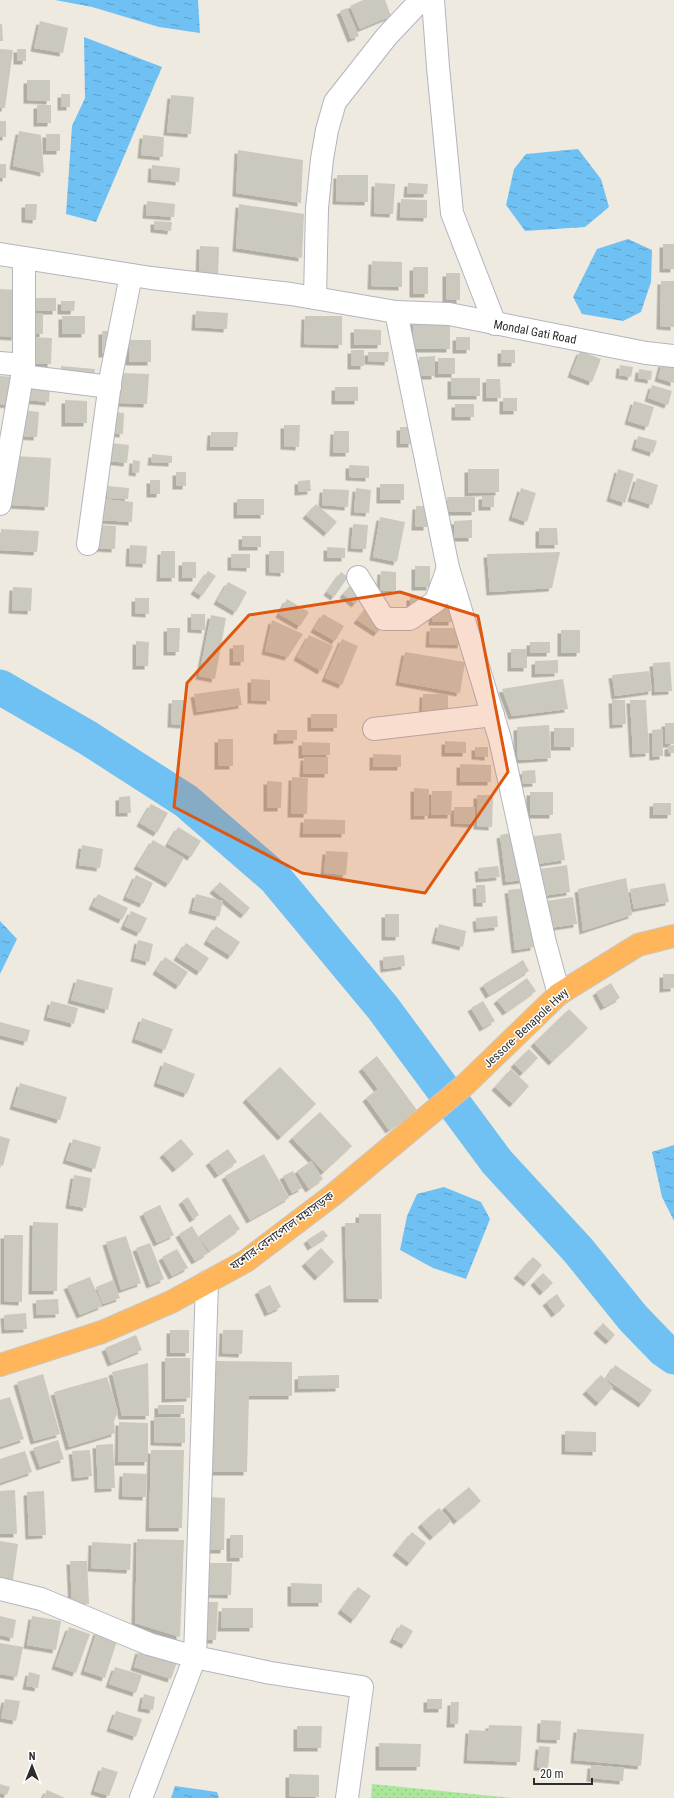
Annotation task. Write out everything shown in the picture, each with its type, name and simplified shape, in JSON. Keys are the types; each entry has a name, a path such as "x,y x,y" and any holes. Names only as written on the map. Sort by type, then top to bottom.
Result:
{"highway":[{"name":"Jessore- Benapole Hwy","path":"416,1126 466,1084 559,994 638,945 674,936"},
{"name":"যশোর-বেনাপোল মহাসড়ক","path":"0,1365 102,1332 171,1302 207,1282 252,1256 333,1195 416,1126"}],"street":[{"path":"315,298 318,208 322,159 327,130 335,102 357,72 387,36 421,0"},
{"path":"433,0 452,213 495,324"},
{"name":"Mondal Gati Road","path":"0,254 131,275 315,298 396,312 449,314 646,353 674,356"},
{"path":"0,504 23,371 24,258"},
{"path":"88,544 110,387 131,275"},
{"path":"396,312 448,568 500,739 545,943 559,994"},
{"path":"0,363 23,371 110,387"},
{"path":"358,577 384,619 410,619 436,601 448,568"},
{"path":"374,730 493,715"},
{"path":"141,1798 195,1657 207,1282"},
{"path":"0,1589 41,1599 149,1644 195,1657 271,1673 362,1687 348,1798"}],"highlighted area":[{"path":"400,592 478,616 508,772 425,893 302,873 174,807 187,683 249,615"}],"green space":[{"path":"372,1784 513,1798 371,1798"}],"water":[{"path":"55,0 198,0 200,33 159,27 92,7"},
{"path":"84,37 162,67 96,222 66,214 72,126 85,98"},
{"path":"578,149 601,179 609,207 585,227 525,231 506,205 514,169 526,154"},
{"path":"628,239 652,250 651,282 641,312 623,321 582,314 573,297 597,249"},
{"path":"0,921 17,939 0,974"},
{"path":"674,1145 674,1221 662,1197 652,1152"},
{"path":"444,1187 481,1202 490,1219 466,1279 433,1268 400,1250 407,1216 417,1194"},
{"path":"175,1786 217,1792 219,1798 171,1798"}],"building":[{"path":"363,0 385,0 391,16 360,29 350,6"},
{"path":"347,8 359,36 351,39 340,11"},
{"path":"40,21 68,28 63,53 34,48"},
{"path":"0,24 2,24 3,41 0,41"},
{"path":"0,49 13,50 5,108 0,108"},
{"path":"17,49 26,49 26,61 17,61"},
{"path":"27,80 50,80 50,101 27,100"},
{"path":"61,94 70,94 70,107 61,107"},
{"path":"171,95 194,97 191,134 167,132"},
{"path":"37,105 51,105 51,123 37,123"},
{"path":"0,121 6,121 6,137 0,137"},
{"path":"19,131 41,135 44,173 13,166"},
{"path":"46,134 60,134 60,151 46,151"},
{"path":"143,135 164,137 163,157 141,155"},
{"path":"238,150 303,160 301,203 236,193"},
{"path":"0,164 6,164 6,178 0,178"},
{"path":"152,165 180,168 179,182 151,179"},
{"path":"337,175 368,175 368,202 336,201"},
{"path":"375,183 395,184 393,214 374,213"},
{"path":"408,183 428,184 427,194 407,194"},
{"path":"401,199 427,200 427,218 400,217"},
{"path":"147,201 175,204 174,217 146,215"},
{"path":"25,204 37,204 36,220 25,219"},
{"path":"239,204 304,214 302,258 236,248"},
{"path":"154,221 172,222 171,231 154,229"},
{"path":"663,244 674,244 674,269 663,269"},
{"path":"200,246 219,247 218,276 199,275"},
{"path":"372,261 402,262 402,287 371,286"},
{"path":"413,267 428,267 428,294 413,294"},
{"path":"446,273 460,273 460,300 446,299"},
{"path":"661,281 674,281 674,327 660,326"},
{"path":"0,289 17,290 15,337 0,336"},
{"path":"35,298 56,298 56,311 35,311"},
{"path":"61,301 75,301 74,311 61,311"},
{"path":"196,311 228,313 227,329 195,327"},
{"path":"29,313 43,314 43,334 29,334"},
{"path":"62,316 85,316 85,334 62,334"},
{"path":"305,316 342,316 342,345 304,344"},
{"path":"413,321 450,321 450,349 413,349"},
{"path":"354,329 381,330 381,345 354,345"},
{"path":"102,331 112,331 111,354 102,354"},
{"path":"27,337 52,338 51,364 27,363"},
{"path":"456,337 470,337 470,350 456,350"},
{"path":"129,340 151,340 151,362 129,362"},
{"path":"351,350 364,350 364,366 351,366"},
{"path":"501,350 515,350 515,363 501,363"},
{"path":"580,351 601,359 592,382 571,374"},
{"path":"368,352 389,352 388,362 368,361"},
{"path":"435,356 435,376 419,376 419,357"},
{"path":"438,358 455,358 455,374 438,374"},
{"path":"662,363 674,367 674,383 658,378"},
{"path":"620,365 633,367 631,377 619,375"},
{"path":"61,366 95,369 94,379 61,377"},
{"path":"639,369 652,371 651,380 638,378"},
{"path":"121,373 149,374 147,404 119,403"},
{"path":"0,376 13,377 11,405 0,404"},
{"path":"451,378 480,378 480,396 451,396"},
{"path":"486,379 500,379 501,398 486,398"},
{"path":"26,381 50,383 49,402 25,400"},
{"path":"652,385 672,391 668,405 648,398"},
{"path":"335,387 358,387 358,401 335,401"},
{"path":"503,398 517,398 517,411 503,411"},
{"path":"65,400 87,401 87,423 65,423"},
{"path":"634,401 654,407 648,427 628,421"},
{"path":"455,404 474,404 474,417 455,417"},
{"path":"23,410 39,412 37,437 21,436"},
{"path":"113,412 124,413 123,434 112,433"},
{"path":"284,425 300,425 299,447 284,446"},
{"path":"400,427 412,427 412,444 400,444"},
{"path":"334,431 349,431 349,453 333,453"},
{"path":"211,432 238,432 237,447 210,447"},
{"path":"638,436 657,441 653,453 635,447"},
{"path":"110,443 129,445 127,463 109,461"},
{"path":"152,454 172,456 172,463 151,462"},
{"path":"14,456 51,458 48,507 11,505"},
{"path":"133,460 140,461 139,473 132,472"},
{"path":"349,465 369,466 369,478 349,477"},
{"path":"468,469 499,469 499,492 468,493"},
{"path":"618,469 634,474 625,503 610,498"},
{"path":"176,472 186,472 186,486 176,486"},
{"path":"637,478 658,485 652,505 631,498"},
{"path":"150,480 160,480 160,494 150,494"},
{"path":"310,480 311,491 298,492 298,481"},
{"path":"380,484 404,484 404,500 380,500"},
{"path":"108,486 129,488 128,499 107,498"},
{"path":"356,488 371,490 369,513 354,512"},
{"path":"521,488 536,493 527,522 512,517"},
{"path":"323,489 349,490 348,507 322,505"},
{"path":"482,496 494,496 494,507 482,507"},
{"path":"447,497 475,497 475,512 448,512"},
{"path":"102,499 133,502 132,522 101,520"},
{"path":"237,499 264,499 264,515 237,515"},
{"path":"316,504 337,522 327,533 306,515"},
{"path":"416,506 427,506 427,527 415,527"},
{"path":"380,517 405,522 397,562 373,557"},
{"path":"472,520 472,538 454,538 454,521"},
{"path":"353,524 368,525 366,549 351,548"},
{"path":"99,525 116,526 115,549 97,548"},
{"path":"539,528 557,528 558,545 539,545"},
{"path":"1,529 39,531 37,552 0,550"},
{"path":"242,536 261,536 261,547 242,547"},
{"path":"130,545 147,546 146,564 129,563"},
{"path":"327,547 345,548 345,558 327,558"},
{"path":"161,551 175,551 175,578 160,578"},
{"path":"269,551 284,551 284,573 269,572"},
{"path":"560,552 552,588 490,592 487,554"},
{"path":"231,554 250,554 250,568 231,567"},
{"path":"182,562 196,562 196,578 182,578"},
{"path":"415,566 430,566 430,587 415,587"},
{"path":"208,571 216,576 202,596 194,591"},
{"path":"381,571 396,572 396,591 380,590"},
{"path":"341,572 348,577 334,597 327,592"},
{"path":"228,582 247,592 236,612 217,601"},
{"path":"354,582 365,591 355,604 343,594"},
{"path":"13,587 32,588 31,611 12,610"},
{"path":"410,597 426,597 410,616"},
{"path":"135,598 149,598 149,614 135,613"},
{"path":"287,599 309,612 300,626 279,614"},
{"path":"433,601 453,601 452,622 432,622"},
{"path":"368,606 387,620 377,633 357,620"},
{"path":"191,614 205,614 205,630 191,629"},
{"path":"323,614 344,626 335,641 314,629"},
{"path":"211,615 226,618 215,679 199,676"},
{"path":"272,620 303,634 288,657 265,651"},
{"path":"167,628 180,628 179,652 167,652"},
{"path":"430,628 461,628 461,645 429,644"},
{"path":"561,630 580,630 580,653 561,653"},
{"path":"309,635 333,646 321,671 297,657"},
{"path":"342,639 358,646 342,685 325,678"},
{"path":"136,641 149,642 148,666 136,666"},
{"path":"530,642 550,642 550,653 530,653"},
{"path":"233,645 244,645 244,662 233,662"},
{"path":"511,649 527,649 527,668 511,668"},
{"path":"405,652 465,662 460,693 399,682"},
{"path":"558,660 558,673 535,674 535,661"},
{"path":"670,662 672,691 655,692 653,663"},
{"path":"649,671 652,691 615,696 612,675"},
{"path":"251,679 270,680 270,701 251,700"},
{"path":"563,679 568,709 512,716 502,689"},
{"path":"239,688 242,705 197,712 194,694"},
{"path":"423,694 448,694 448,727 422,727"},
{"path":"172,700 185,700 184,725 171,724"},
{"path":"612,700 625,700 626,724 613,725"},
{"path":"630,700 646,700 649,753 633,754"},
{"path":"311,714 337,714 337,728 311,728"},
{"path":"665,723 674,723 674,744 666,744"},
{"path":"549,725 551,758 518,760 517,727"},
{"path":"554,728 574,728 574,747 554,747"},
{"path":"662,729 663,756 653,757 652,730"},
{"path":"277,730 297,730 297,740 277,741"},
{"path":"218,739 233,739 233,766 218,766"},
{"path":"445,741 466,742 466,753 445,753"},
{"path":"302,742 330,743 330,755 302,755"},
{"path":"674,745 674,753 668,753 668,746"},
{"path":"475,747 488,747 488,757 475,756"},
{"path":"373,754 401,755 401,767 373,767"},
{"path":"304,757 328,757 328,774 303,774"},
{"path":"460,764 491,765 491,782 460,782"},
{"path":"535,770 536,783 523,784 522,771"},
{"path":"292,777 308,778 307,814 291,814"},
{"path":"267,781 282,782 281,808 267,808"},
{"path":"414,788 429,789 428,816 414,816"},
{"path":"432,791 452,791 451,815 431,815"},
{"path":"530,792 553,792 553,815 530,815"},
{"path":"477,795 493,795 492,827 477,826"},
{"path":"130,796 131,813 119,813 119,797"},
{"path":"653,803 671,803 671,815 653,815"},
{"path":"151,804 168,813 157,833 140,823"},
{"path":"454,807 475,807 475,824 454,823"},
{"path":"304,819 345,820 345,834 303,834"},
{"path":"178,827 201,841 191,857 168,844"},
{"path":"516,832 523,880 506,882 500,835"},
{"path":"561,833 565,860 537,864 534,836"},
{"path":"153,840 184,858 169,884 137,866"},
{"path":"82,845 103,849 100,868 79,865"},
{"path":"326,851 348,852 346,875 324,873"},
{"path":"567,865 570,892 543,896 540,869"},
{"path":"498,866 500,877 479,879 478,868"},
{"path":"136,875 153,883 143,904 126,897"},
{"path":"626,878 632,915 583,931 578,889"},
{"path":"220,882 250,908 244,915 213,890"},
{"path":"665,883 669,902 634,909 630,889"},
{"path":"476,885 485,885 486,903 477,903"},
{"path":"526,888 534,947 515,950 508,890"},
{"path":"98,894 128,908 122,920 92,906"},
{"path":"196,894 223,901 219,917 192,910"},
{"path":"573,897 577,924 550,928 546,901"},
{"path":"131,911 147,918 140,933 124,926"},
{"path":"385,914 399,914 399,937 385,937"},
{"path":"497,916 498,927 477,929 476,918"},
{"path":"439,924 466,931 463,947 435,940"},
{"path":"216,926 240,942 231,956 207,941"},
{"path":"138,940 153,944 149,962 134,958"},
{"path":"186,943 209,958 200,972 177,957"},
{"path":"404,955 405,966 384,969 383,957"},
{"path":"165,957 188,972 179,986 156,971"},
{"path":"523,960 529,971 489,995 483,985"},
{"path":"663,974 674,974 674,988 663,989"},
{"path":"527,978 536,991 506,1012 497,1000"},
{"path":"77,979 113,988 108,1010 71,1000"},
{"path":"611,983 620,998 604,1007 596,992"},
{"path":"51,1001 78,1008 74,1024 47,1017"},
{"path":"483,1001 495,1021 483,1028 471,1008"},
{"path":"569,1009 588,1028 552,1062 534,1043"},
{"path":"142,1018 173,1029 165,1050 135,1039"},
{"path":"0,1022 30,1030 27,1042 0,1035"},
{"path":"529,1049 538,1058 523,1073 514,1064"},
{"path":"377,1056 417,1110 389,1130 366,1098 378,1089 362,1068"},
{"path":"164,1062 195,1074 187,1094 157,1083"},
{"path":"280,1067 316,1104 281,1137 246,1099"},
{"path":"511,1069 529,1086 513,1104 495,1087"},
{"path":"20,1083 67,1097 60,1120 13,1106"},
{"path":"320,1112 352,1146 324,1172 292,1138"},
{"path":"0,1136 10,1139 3,1166 0,1165"},
{"path":"73,1139 101,1147 95,1169 66,1160"},
{"path":"181,1139 194,1154 176,1169 163,1154"},
{"path":"228,1149 237,1162 218,1175 209,1162"},
{"path":"264,1154 289,1198 250,1220 225,1176"},
{"path":"311,1161 323,1179 309,1189 297,1171"},
{"path":"293,1171 302,1188 292,1193 283,1176"},
{"path":"74,1175 91,1178 86,1208 69,1205"},
{"path":"188,1197 199,1215 193,1219 182,1201"},
{"path":"160,1205 174,1235 157,1243 143,1213"},
{"path":"230,1214 240,1229 209,1251 199,1236"},
{"path":"359,1214 381,1214 382,1299 347,1299 345,1223 359,1223"},
{"path":"33,1222 58,1223 57,1291 32,1291"},
{"path":"192,1226 208,1253 195,1261 179,1234"},
{"path":"323,1230 328,1236 311,1247 307,1240"},
{"path":"4,1235 23,1235 22,1302 4,1301"},
{"path":"126,1236 141,1283 121,1290 106,1242"},
{"path":"150,1243 164,1279 150,1285 136,1248"},
{"path":"321,1248 334,1262 318,1277 305,1263"},
{"path":"177,1249 188,1268 172,1276 162,1257"},
{"path":"533,1257 542,1265 527,1283 517,1275"},
{"path":"543,1273 553,1283 543,1292 534,1282"},
{"path":"90,1277 102,1306 80,1315 67,1286"},
{"path":"113,1280 120,1298 103,1304 96,1287"},
{"path":"270,1285 281,1307 268,1313 258,1291"},
{"path":"557,1294 565,1306 555,1314 546,1302"},
{"path":"58,1299 59,1314 37,1315 36,1300"},
{"path":"26,1313 27,1329 5,1330 4,1315"},
{"path":"603,1323 615,1335 609,1341 597,1330"},
{"path":"170,1330 189,1330 189,1353 170,1353"},
{"path":"223,1330 243,1330 242,1354 222,1353"},
{"path":"136,1335 142,1350 111,1363 105,1348"},
{"path":"165,1358 190,1358 190,1398 165,1399"},
{"path":"213,1361 292,1362 292,1396 249,1396 247,1472 212,1472"},
{"path":"148,1363 149,1416 122,1416 112,1372"},
{"path":"615,1365 652,1390 642,1404 606,1379"},
{"path":"43,1374 60,1434 34,1441 17,1382"},
{"path":"339,1375 339,1388 298,1389 298,1376"},
{"path":"601,1375 613,1387 599,1403 586,1391"},
{"path":"107,1377 118,1412 114,1421 115,1433 69,1447 54,1392"},
{"path":"10,1397 24,1439 0,1447 0,1400"},
{"path":"158,1405 184,1405 184,1414 158,1414"},
{"path":"154,1417 185,1418 185,1443 154,1442"},
{"path":"119,1422 148,1423 148,1462 118,1462"},
{"path":"565,1431 596,1432 596,1452 565,1451"},
{"path":"58,1440 64,1459 40,1467 33,1448"},
{"path":"113,1444 115,1488 98,1489 96,1445"},
{"path":"90,1450 92,1476 75,1478 72,1451"},
{"path":"151,1450 184,1450 182,1528 149,1528"},
{"path":"25,1451 32,1472 0,1483 0,1459"},
{"path":"123,1473 147,1474 146,1497 122,1496"},
{"path":"469,1487 481,1501 457,1521 445,1507"},
{"path":"15,1490 17,1534 0,1534 0,1491"},
{"path":"44,1491 46,1535 29,1536 27,1492"},
{"path":"210,1497 225,1498 224,1550 209,1550"},
{"path":"439,1508 451,1521 433,1537 421,1524"},
{"path":"412,1532 426,1543 410,1563 396,1552"},
{"path":"230,1535 243,1535 243,1558 230,1558"},
{"path":"137,1539 184,1540 180,1637 135,1623"},
{"path":"0,1541 18,1544 13,1580 0,1579"},
{"path":"92,1542 131,1544 130,1570 91,1568"},
{"path":"70,1561 87,1561 89,1604 72,1605"},
{"path":"206,1563 232,1563 231,1595 205,1594"},
{"path":"291,1583 322,1584 322,1603 291,1603"},
{"path":"358,1587 371,1596 354,1620 341,1610"},
{"path":"208,1602 218,1602 216,1640 206,1640"},
{"path":"222,1608 253,1608 253,1628 221,1628"},
{"path":"0,1616 16,1620 13,1638 0,1635"},
{"path":"32,1616 61,1621 56,1650 27,1645"},
{"path":"401,1624 413,1631 405,1645 393,1639"},
{"path":"69,1627 90,1634 76,1673 55,1666"},
{"path":"97,1631 118,1638 105,1678 84,1671"},
{"path":"0,1643 23,1647 17,1677 0,1674"},
{"path":"139,1650 177,1662 171,1679 134,1667"},
{"path":"115,1667 142,1675 136,1693 109,1684"},
{"path":"29,1672 40,1675 38,1688 26,1686"},
{"path":"144,1694 155,1697 153,1710 141,1708"},
{"path":"5,1699 20,1701 16,1721 1,1718"},
{"path":"427,1699 442,1699 442,1709 427,1709"},
{"path":"451,1702 459,1702 458,1724 450,1724"},
{"path":"116,1711 142,1719 136,1737 110,1728"},
{"path":"541,1720 561,1721 560,1740 540,1739"},
{"path":"489,1725 522,1726 520,1762 467,1760 469,1730 488,1731"},
{"path":"297,1726 322,1726 321,1748 297,1748"},
{"path":"577,1729 644,1734 641,1766 574,1760"},
{"path":"379,1743 421,1744 420,1767 379,1767"},
{"path":"539,1746 550,1747 548,1768 537,1767"},
{"path":"591,1765 624,1768 623,1781 590,1778"},
{"path":"102,1767 118,1772 109,1796 94,1791"},
{"path":"289,1774 319,1775 319,1797 289,1796"},
{"path":"0,1784 10,1787 7,1795 0,1793"},
{"path":"47,1790 65,1798 43,1798"}],"waterway":[{"path":"0,687 88,738 186,801 275,878 383,1008 497,1162 578,1250 633,1318 664,1350 674,1357"}]}
